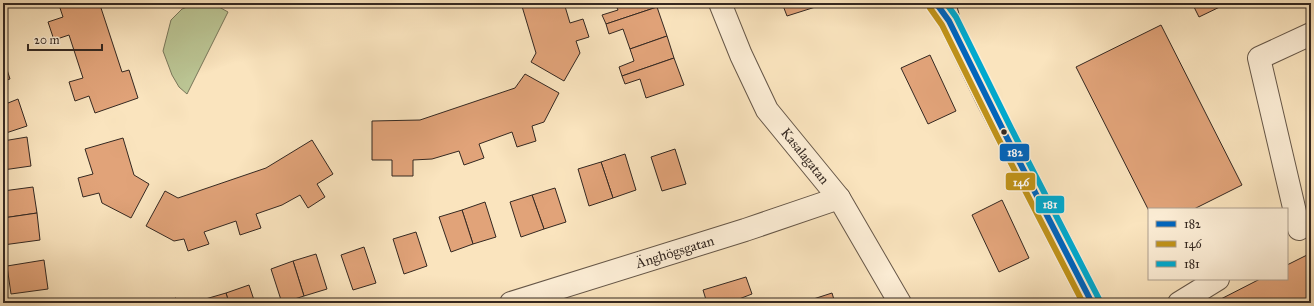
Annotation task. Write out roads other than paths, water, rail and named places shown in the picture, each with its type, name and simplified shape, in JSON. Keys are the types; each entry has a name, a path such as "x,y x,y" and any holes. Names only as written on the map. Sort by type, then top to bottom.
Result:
{"main road":[{"path":"936,3 947,12 1004,132 1092,303"}],"street":[{"name":"Kasalagatan","path":"720,3 741,55 767,110 839,198 900,303"},
{"path":"1299,229 1259,58 1311,34"},
{"name":"Änghögsgatan","path":"511,303 745,230 839,198"},
{"path":"1179,303 1216,280"}]}
